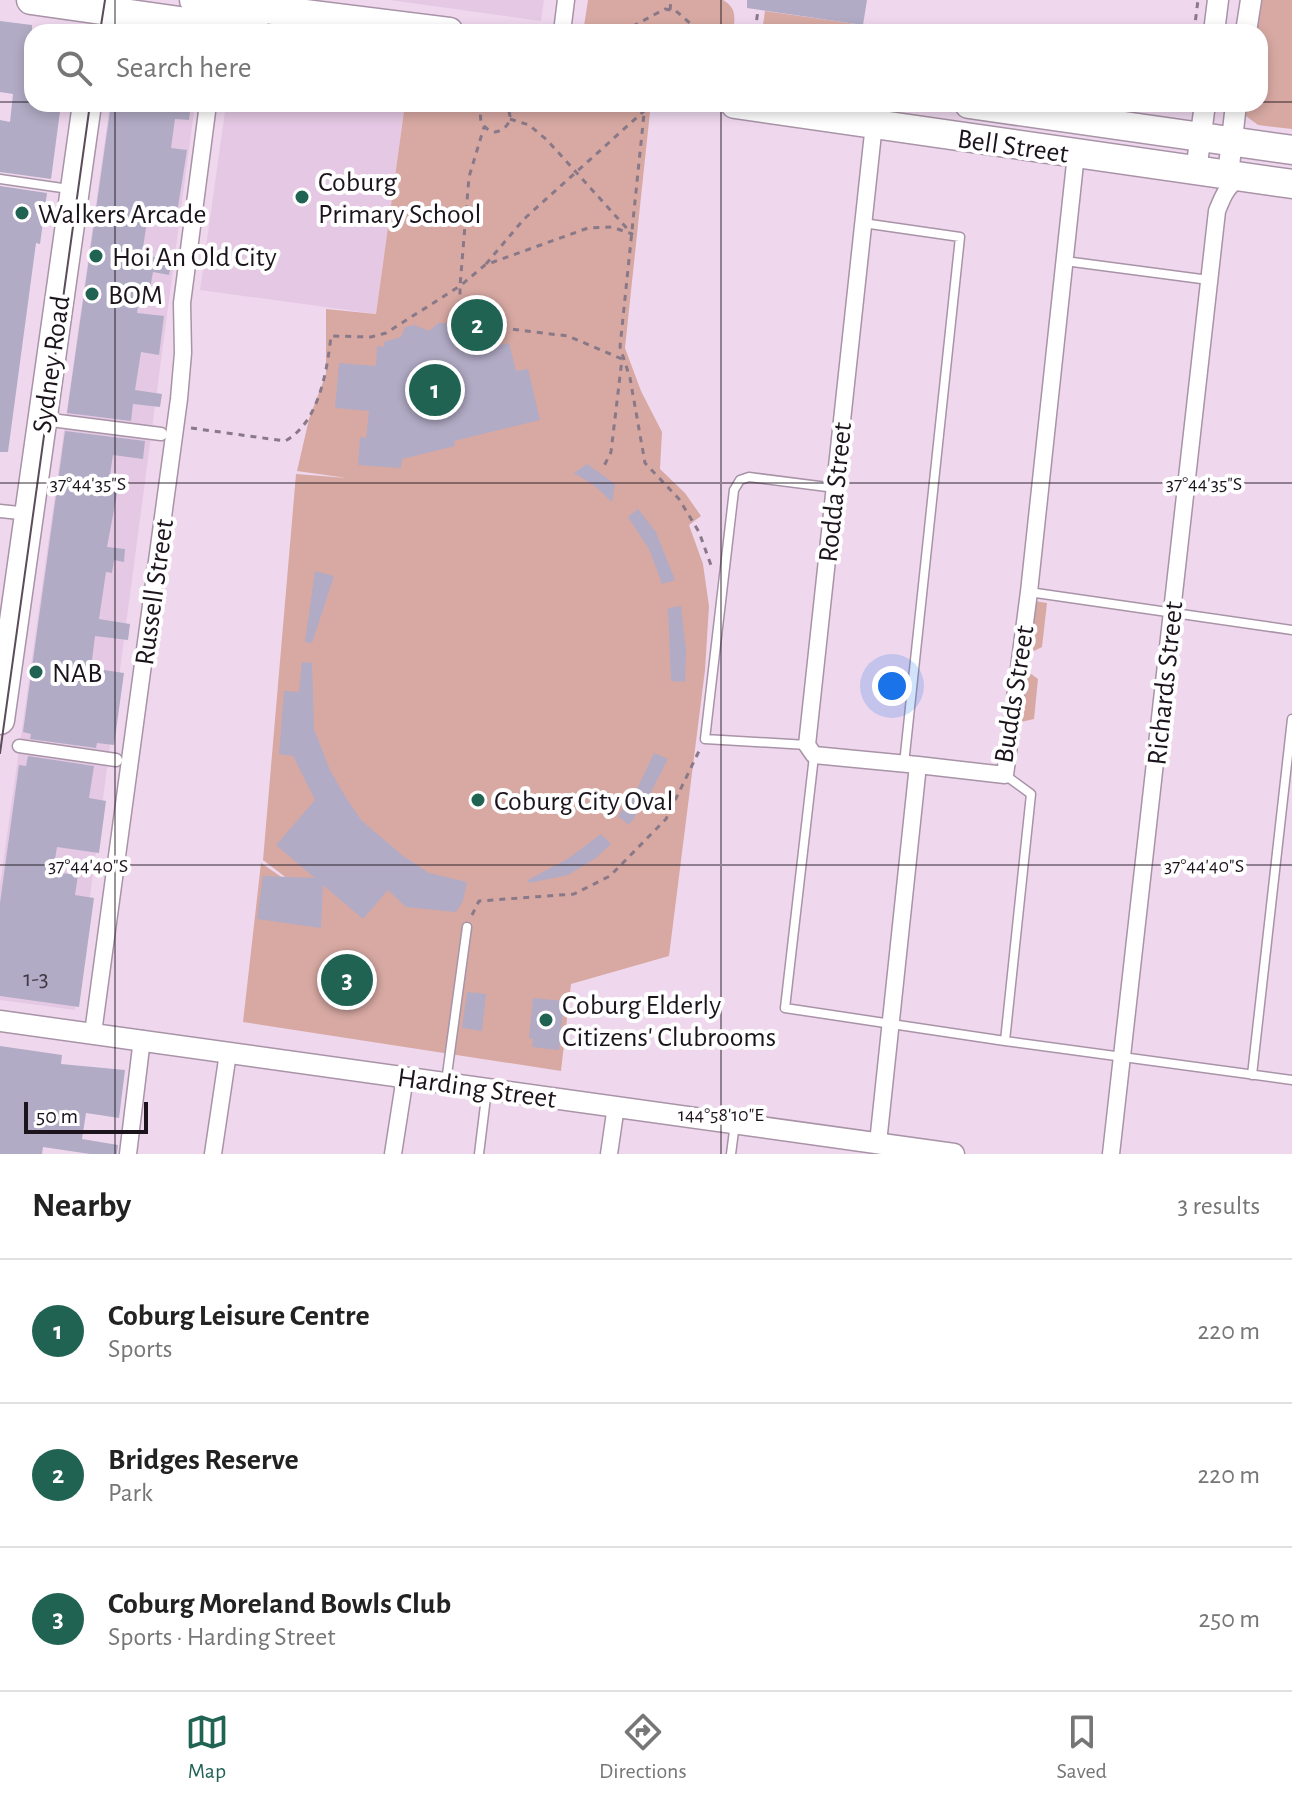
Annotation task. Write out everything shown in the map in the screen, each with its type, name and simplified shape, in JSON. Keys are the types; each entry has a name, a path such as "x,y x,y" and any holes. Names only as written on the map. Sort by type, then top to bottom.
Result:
{"highway":[{"path":"32,0 51,0"},
{"path":"32,0 101,14 213,15 331,24"},
{"path":"213,15 236,24"},
{"name":"Sydney Road","path":"0,720 86,112"},
{"name":"Bell Street","path":"791,112 1292,184"},
{"name":"Bell Street","path":"1027,112 1292,150"}],"street":[{"path":"563,24 566,0"},
{"path":"1215,24 1218,0"},
{"path":"1247,24 1251,0"},
{"name":"Russell Street","path":"93,1033 179,399 183,353 182,303 207,112"},
{"path":"1204,112 1200,136 1218,174"},
{"path":"1218,174 1232,141 1235,112"},
{"name":"Rodda Street","path":"811,750 874,124"},
{"name":"Budds Street","path":"911,765 1005,775 1029,592 1076,154"},
{"name":"Richards Street","path":"1111,1154 1217,211 1232,182 1218,174 1213,187 1217,211"},
{"path":"43,419 161,434"},
{"path":"0,511 29,514"},
{"path":"19,746 116,760"},
{"path":"811,750 911,765 878,1143"},
{"name":"Harding Street","path":"0,1021 735,1122 846,1146 878,1143 954,1154"},
{"path":"128,1154 142,1039"},
{"path":"213,1154 228,1053"},
{"path":"393,1154 405,1077"},
{"path":"609,1154 616,1106"}],"lane":[{"path":"0,179 74,190"},
{"path":"862,223 960,237 911,765"},
{"path":"1064,261 1209,280"},
{"path":"835,488 749,477 740,480 734,490 705,739 811,750 785,1008 1292,1080"},
{"path":"1029,592 1292,630"},
{"path":"1252,1075 1292,719"},
{"path":"1005,775 1031,794 1005,1041"},
{"path":"446,1083 467,927"},
{"path":"479,1154 487,1088"},
{"path":"731,1154 735,1122"}],"path":[{"path":"670,10 671,0"},
{"path":"1195,24 1198,0"},
{"path":"637,24 665,9 676,11 691,24"},
{"path":"756,24 758,10"},
{"path":"481,112 484,127 469,177 460,318 477,325 568,336 622,359"},
{"path":"484,127 491,131 506,127 509,112"},
{"path":"191,428 285,441 292,437 310,413 324,385 331,336 371,337 386,333 460,286 485,265 524,219 643,112"},
{"path":"644,112 620,347 630,378 645,463 679,499 699,532 721,598"},
{"path":"510,119 529,125 578,171 632,234"},
{"path":"485,265 588,228 612,227 632,234"},
{"path":"604,466 611,452 622,359"},
{"path":"467,927 479,901 574,894 610,876 666,819 705,739"}],"shaded area":[{"path":"390,0 544,0 541,21"},
{"path":"588,0 723,0 733,10 734,18 734,24 584,24"},
{"path":"1261,0 1292,0 1292,129 1258,125 1246,116 1246,112 1268,112 1268,24 1258,24"},
{"path":"765,11 856,24 763,24"},
{"path":"109,112 194,112 75,1010 0,1000 0,885"},
{"name":"Coburg Primary School","path":"225,112 404,112 376,314 200,290"},
{"name":"Coburg City Oval","path":"404,112 650,112 625,348 641,391 662,432 660,469 685,493 701,516 689,525 703,564 709,606 705,670 669,956 571,984 561,1071 243,1022 261,863 318,902 263,860 296,474 347,478 297,471 309,419 326,374 326,309 376,314"},
{"path":"1034,601 1047,603 1042,647 1030,653"},
{"path":"1027,671 1038,679 1034,719 1021,722"}],"building":[{"path":"747,0 867,0 863,24 747,8"},
{"path":"0,21 24,24 24,112 60,112 51,179 0,172 0,120 10,122 13,94 0,92"},
{"path":"110,112 190,112 189,120 175,119 171,148 187,150 175,226 147,221 142,255 172,260 169,275 153,272 150,289 141,287 137,313 164,316 159,355 141,352 135,390 162,394 160,407 133,404 131,421 67,413"},
{"path":"0,186 47,193 40,244 36,243 8,452 0,452"},
{"path":"438,323 448,323 457,334 476,337 479,350 509,343 516,371 528,369 540,420 454,441 455,446 402,459 401,468 358,465 360,437 366,438 369,411 335,408 339,363 376,366 377,346 384,347 384,342 401,337 405,327 414,325 429,331"},
{"path":"65,431 145,441 143,459 113,455 109,481 119,483 107,547 125,549 124,562 114,560 112,573 106,572 99,619 130,624 128,640 95,636 91,668 124,673 114,745 97,743 96,748 30,739 31,734 23,732"},
{"path":"587,464 615,484 612,502 595,486 574,473"},
{"path":"638,509 656,532 675,580 662,584 649,549 628,517"},
{"path":"315,571 334,576 312,643 305,642"},
{"path":"681,606 686,650 685,682 671,681 668,608"},
{"path":"302,662 312,663 314,729 330,770 345,796 361,820 403,856 429,873 467,882 463,901 456,912 406,907 388,890 363,919 323,885 321,928 257,919 263,876 315,878 276,845 315,800 293,756 279,754 284,691 299,692"},
{"path":"654,753 668,759 649,796 629,825 618,816 638,787"},
{"path":"28,756 94,766 89,798 106,801 99,853 57,847 53,872 78,875 75,895 94,898 79,1007 0,996 0,903 19,765 26,766"},
{"path":"601,834 611,844 596,858 568,875 529,883 528,880 569,858"},
{"path":"467,992 486,994 482,1031 462,1028"},
{"name":"Coburg Elderly Citizens' Clubrooms","path":"533,998 564,1001 559,1050 532,1047 533,1039 529,1038"},
{"path":"0,1046 62,1055 61,1064 125,1070 119,1118 86,1113 82,1139 118,1145 117,1154 90,1154 43,1147 42,1154 0,1154"}],"tram line":[{"path":"101,24 105,0"},
{"path":"0,753 89,112"}],"place":[{"name":"Coburg Primary School","path":"302,197"},
{"name":"Walkers Arcade","path":"22,213"},
{"name":"Hoi An Old City","path":"96,256"},
{"name":"BOM","path":"92,294"},
{"name":"Bridges Reserve","path":"477,325"},
{"name":"Coburg Leisure Centre","path":"435,390"},
{"name":"NAB","path":"36,672"},
{"name":"Coburg City Oval","path":"478,800"},
{"name":"Coburg Moreland Bowls Club","path":"347,980"},
{"name":"Coburg Elderly Citizens' Clubrooms","path":"546,1020"}]}
